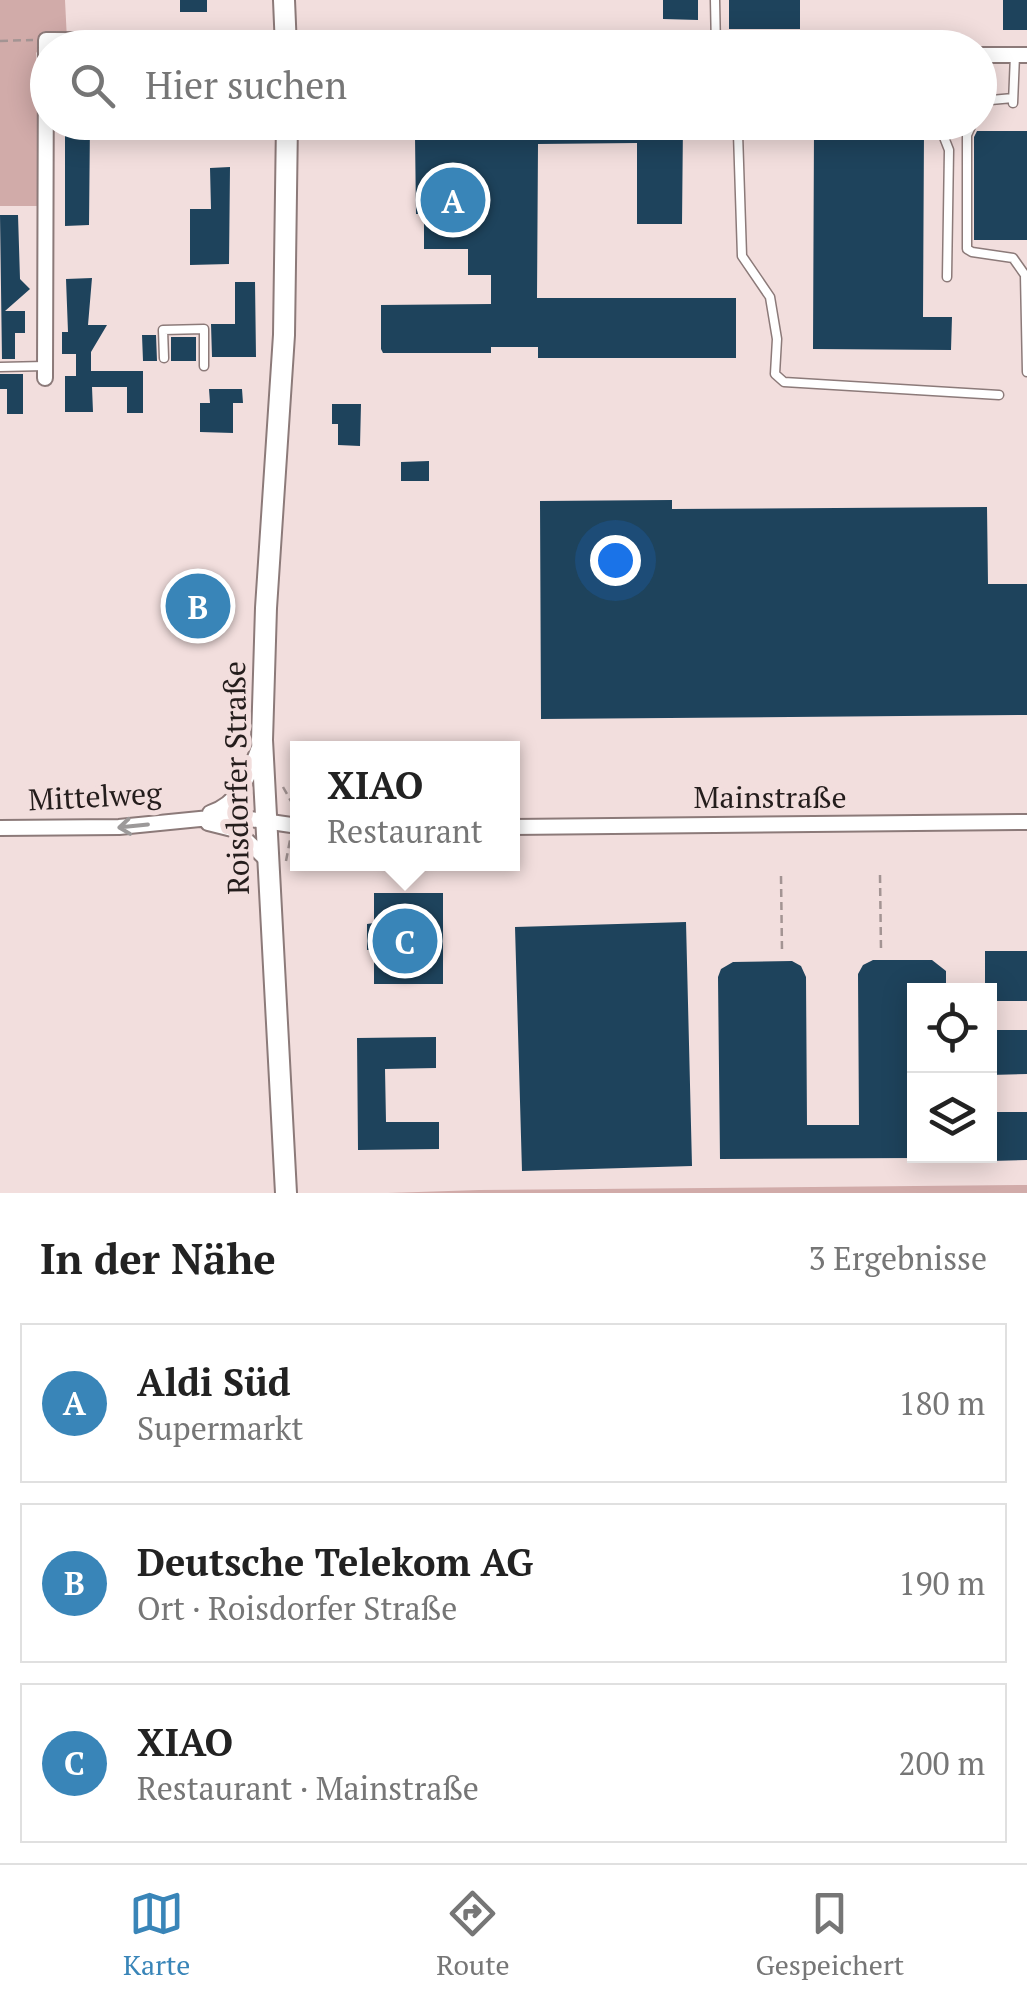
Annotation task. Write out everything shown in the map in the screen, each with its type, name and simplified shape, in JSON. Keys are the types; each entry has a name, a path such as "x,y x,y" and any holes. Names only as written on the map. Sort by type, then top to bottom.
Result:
{"main road":[{"path":"284,0 285,30"},
{"name":"Roisdorfer Straße","path":"286,1193 262,740 266,608 284,335 287,140"}],"street":[{"path":"45,372 46,140"},
{"name":"Mittelweg","path":"193,819 219,810 239,794 262,740"},
{"name":"Mittelweg","path":"0,828 119,828 230,816 290,825"},
{"name":"Mittelweg","path":"193,819 236,830 268,861"},
{"name":"Mainstraße","path":"520,827 1027,822"}],"lane":[{"path":"715,0 716,30"},
{"path":"997,101 1013,101 1021,55"},
{"path":"738,140 742,256 770,297 777,339 775,374 784,382 999,395"},
{"path":"945,140 949,150 947,277"},
{"path":"967,140 967,248 1012,258 1025,275 1027,372"},
{"path":"164,358 162,330 204,330 204,366"},
{"path":"0,367 45,372"}],"path":[{"path":"0,41 30,40"},
{"path":"781,876 782,951"},
{"path":"880,876 881,950"}],"shaded area":[{"path":"0,0 65,0 66,30 30,30 30,140 40,140 43,206 0,206"},
{"path":"1027,1185 1027,1193 388,1193 479,1190"}],"building":[{"path":"180,0 207,0 207,12 180,12"},
{"path":"663,0 698,0 698,20 663,19"},
{"path":"729,0 800,0 800,29 729,29"},
{"path":"1003,0 1027,0 1027,30 1003,30"},
{"path":"997,131 1027,131 1027,240 974,240 974,140 997,140"},
{"path":"65,140 90,140 89,225 65,226"},
{"path":"415,140 683,140 682,224 637,224 637,143 538,144 537,298 736,298 736,358 538,358 538,347 491,347 491,353 383,353 381,305 491,304 491,275 468,275 468,249 424,249 424,214 416,214"},
{"path":"814,140 924,140 923,317 952,317 951,350 813,349"},
{"path":"230,167 229,264 190,265 190,209 211,209 210,168"},
{"path":"0,215 18,215 20,279 30,289 5,311 25,311 25,333 15,333 15,359 2,359"},
{"path":"92,278 88,325 107,325 91,352 91,371 143,371 143,413 127,413 127,387 92,387 93,412 65,412 65,376 76,376 76,354 62,354 62,332 68,332 66,279"},
{"path":"235,282 255,282 256,357 212,357 211,324 235,324"},
{"path":"142,335 156,335 157,361 143,361"},
{"path":"171,337 196,337 196,361 171,361"},
{"path":"0,374 23,374 23,414 7,414 7,389 0,389"},
{"path":"209,389 242,389 243,403 233,403 233,433 200,432 200,403 210,403"},
{"path":"332,404 361,404 360,446 338,445 338,424 332,424"},
{"path":"429,461 429,481 401,481 401,462"},
{"path":"672,500 672,509 987,507 988,584 1027,584 1027,715 541,719 540,501"},
{"path":"215,590 216,620 181,620 180,592"},
{"path":"374,893 443,893 443,984 374,984 374,949 367,950 367,924 374,923"},
{"path":"686,922 692,1166 522,1171 515,927"},
{"path":"985,951 1027,951 1027,1001 997,1001 997,983 985,983"},
{"path":"873,960 932,960 946,971 946,983 907,983 907,1158 720,1159 721,969 733,962 792,961 801,966 806,977 807,1125 859,1125 858,974 863,965"},
{"path":"997,1030 1027,1030 1027,1074 997,1075"},
{"path":"436,1037 436,1068 385,1069 386,1122 439,1122 439,1149 358,1150 357,1038"},
{"path":"997,1112 1027,1112 1027,1160 997,1161"}],"place":[{"name":"Aldi Süd","path":"453,200"},
{"name":"Deutsche Telekom AG","path":"198,606"},
{"name":"XIAO","path":"405,941"}]}
